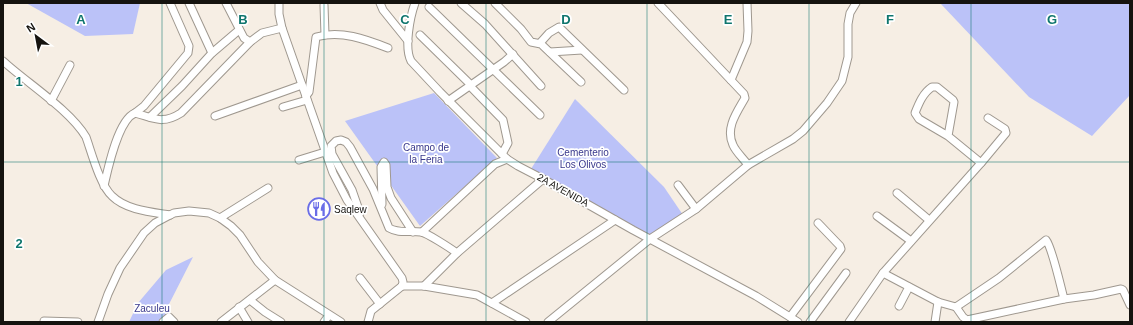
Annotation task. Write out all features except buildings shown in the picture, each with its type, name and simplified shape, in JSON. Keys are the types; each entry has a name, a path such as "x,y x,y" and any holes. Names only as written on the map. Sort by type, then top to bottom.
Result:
{"street":[{"path":"104,186 114,146 129,116 144,106 188,53 189,46 170,3"},
{"path":"189,3 212,53"},
{"path":"226,3 239,30 244,38 250,42"},
{"path":"279,3 278,14 282,28 333,173 364,225 402,278 402,286"},
{"path":"380,3 383,10 408,41"},
{"path":"408,41 415,3"},
{"path":"460,3 485,24 541,86"},
{"path":"495,3 531,42 540,43 581,82"},
{"path":"658,3 744,94 744,98 732,121 730,136 733,145 748,164"},
{"path":"731,80 747,42 748,3"},
{"path":"548,322 650,239 696,209 748,164 793,139 804,131 827,103 842,81 848,57 848,24 850,13 856,3"},
{"path":"324,5 325,35"},
{"path":"429,7 540,115"},
{"path":"540,43 549,33 559,27 624,90"},
{"path":"135,113 162,120 169,120 181,113 250,42 262,33 282,28"},
{"path":"150,117 182,86 212,53 239,30"},
{"path":"283,107 307,98 310,92 315,38 325,35 360,37 388,48"},
{"path":"420,35 503,120 508,143 502,154"},
{"name":"2A AVENIDA","path":"408,41 409,58 411,61 448,101 507,159 615,220 756,296 795,321"},
{"path":"550,52 582,50"},
{"path":"448,101 493,70 513,54"},
{"path":"3,61 51,101 82,132 86,137 104,186 112,196 126,205 148,212 170,215"},
{"path":"51,101 70,64"},
{"path":"215,116 302,85"},
{"path":"948,136 954,102 937,88 932,87 922,98 915,113 919,119 948,136 981,163"},
{"path":"849,322 883,273 1006,133 1005,129 988,118"},
{"path":"364,225 352,190 332,154 331,149 333,143 341,140 346,142 350,147 372,189 389,228 394,231 401,232 422,232 457,253"},
{"path":"299,160 325,152"},
{"path":"422,232 495,164 507,159"},
{"path":"382,211 381,166 384,162 386,165 387,187 391,198 413,232"},
{"path":"424,286 457,253 543,179"},
{"path":"678,185 696,209"},
{"path":"220,218 268,188"},
{"path":"896,193 930,220"},
{"path":"98,322 108,294 120,268 144,233 155,223 170,215 190,211 209,213 220,218 231,226 240,236 258,262 275,280 341,322"},
{"path":"877,216 912,241"},
{"path":"492,302 615,220"},
{"path":"795,321 841,249 840,246 818,223"},
{"path":"956,307 999,278 1046,240 1051,250 1064,299"},
{"path":"810,322 846,273"},
{"path":"883,273 938,302 956,307 966,320 1064,299 1094,295 1121,289 1124,290 1129,303"},
{"path":"360,278 380,304"},
{"path":"221,322 275,280"},
{"path":"368,322 371,311 402,286 424,286 477,295 526,322"},
{"path":"899,306 909,287"},
{"path":"250,300 281,322"},
{"path":"935,322 938,302"},
{"path":"239,307 248,322"},
{"path":"324,322 329,315"},
{"path":"163,322 169,317 174,322"},
{"path":"44,321 78,322"}],"green space":[{"path":"26,3 140,3 133,34 85,36"},
{"path":"940,3 1130,3 1130,95 1092,136 1029,97"},
{"name":"Campo de la Feria","path":"434,93 497,158 420,226 345,121"},
{"name":"Cementerio Los Olivos","path":"575,99 664,187 683,215 648,236 531,169"},
{"name":"Zaculeu","path":"193,257 165,312 167,317 163,322 129,322 138,303 166,270"}],"place":[{"name":"Saqlew","path":"319,209"}]}
